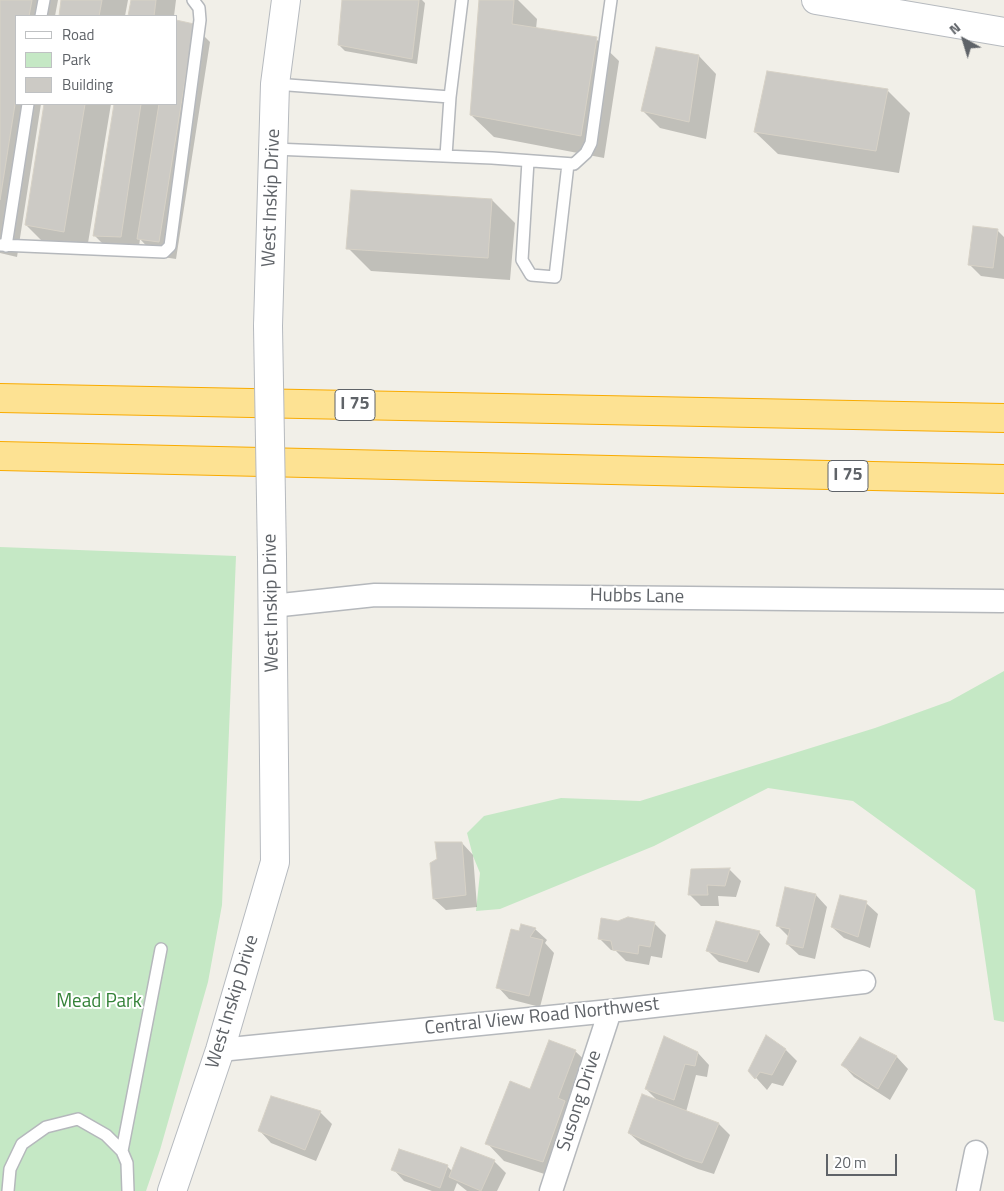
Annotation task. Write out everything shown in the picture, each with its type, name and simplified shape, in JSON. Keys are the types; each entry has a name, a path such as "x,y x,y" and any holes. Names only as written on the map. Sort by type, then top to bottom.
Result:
{"highway":[{"name":"I 75","path":"0,398 1004,418"},
{"name":"I 75","path":"0,456 1004,479"}],"street":[{"name":"West Inskip Drive","path":"171,1190 220,1050 275,862 268,326 275,84 286,0"},
{"path":"816,0 1004,32"},
{"name":"Hubbs Lane","path":"272,606 375,595 1002,601"},
{"name":"Central View Road Northwest","path":"220,1050 610,1011 864,982"},
{"name":"Susong Drive","path":"551,1191 610,1011"},
{"path":"968,1191 976,1152"}],"lane":[{"path":"41,15 44,0"},
{"path":"28,105 3,245 164,252 170,246 200,20 199,8 193,0"},
{"path":"446,156 450,97 462,0"},
{"path":"274,150 446,156 574,164 580,160 591,143 611,0"},
{"path":"275,84 450,97"},
{"path":"528,161 522,260 531,275 555,276 568,164"},
{"path":"122,1150 161,949"},
{"path":"8,1191 10,1169 22,1144 46,1127 78,1119 106,1135 122,1150 127,1163 128,1191"}],"green space":[{"name":"Mead Park","path":"0,547 236,556 222,905 208,982 160,1150 146,1191 0,1191"},
{"path":"1004,671 1004,1022 994,1020 975,890 853,801 768,788 654,846 500,909 476,911 480,873 467,833 484,816 561,798 640,801 875,728 950,701"}],"building":[{"path":"0,0 32,0 29,15 15,15 15,104 0,200"},
{"path":"61,0 102,0 99,15 59,15"},
{"path":"131,0 156,0 154,15 128,15"},
{"path":"342,0 419,0 412,59 338,45"},
{"path":"479,0 514,0 512,24 597,37 581,136 470,115"},
{"path":"178,20 194,24 159,242 137,239 159,105 178,105"},
{"path":"656,47 699,55 689,122 641,111"},
{"path":"767,71 888,89 876,151 754,132"},
{"path":"44,105 85,105 64,232 25,225"},
{"path":"114,105 141,105 121,237 93,236"},
{"path":"351,190 492,199 488,258 346,249"},
{"path":"973,226 998,229 993,268 968,265"},
{"path":"435,842 462,842 466,895 433,899 430,863 437,859"},
{"path":"730,868 725,886 707,885 708,895 688,895 691,869"},
{"path":"785,887 816,894 803,948 786,944 790,929 776,926"},
{"path":"840,895 867,901 858,937 831,927"},
{"path":"628,917 655,922 650,947 639,945 638,954 613,950 611,941 598,939 601,918 618,921"},
{"path":"716,921 760,931 747,962 706,951"},
{"path":"521,924 536,928 530,937 543,940 529,996 496,988 511,929 519,931"},
{"path":"766,1035 786,1049 772,1075 760,1072 755,1079 748,1071"},
{"path":"664,1036 698,1052 695,1066 685,1064 674,1100 645,1089"},
{"path":"860,1037 897,1056 878,1089 841,1065"},
{"path":"549,1040 576,1050 558,1098 565,1101 543,1162 485,1144 510,1081 530,1089"},
{"path":"642,1094 719,1123 702,1163 685,1158 628,1133"},
{"path":"271,1096 321,1111 305,1150 258,1131"},
{"path":"461,1147 495,1160 481,1191 449,1177"},
{"path":"399,1149 448,1165 440,1188 391,1170"}]}
